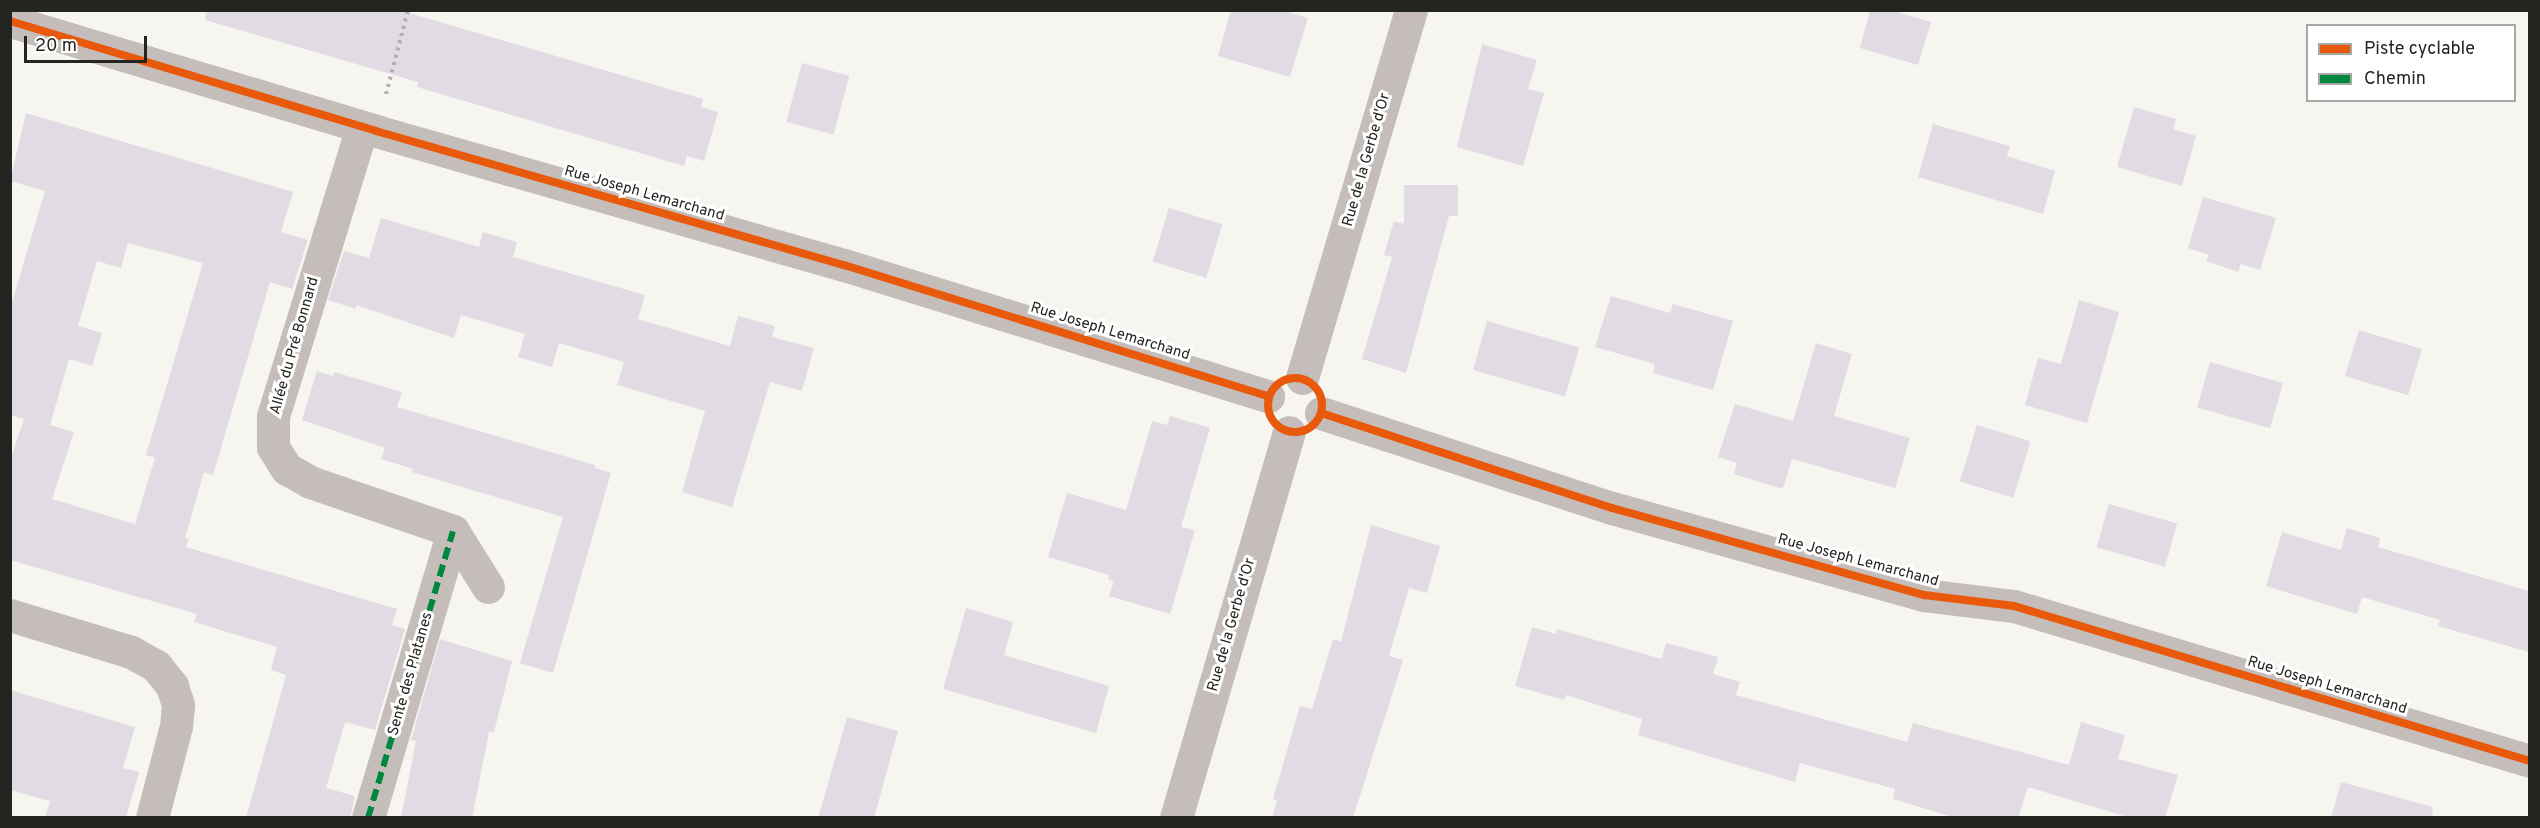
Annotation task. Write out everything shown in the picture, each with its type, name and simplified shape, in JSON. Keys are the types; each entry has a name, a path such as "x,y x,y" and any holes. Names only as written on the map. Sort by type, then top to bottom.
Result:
{"street":[{"name":"Rue de la Gerbe d'Or","path":"1302,378 1411,10"},
{"name":"Rue Joseph Lemarchand","path":"10,21 369,129 844,265 1268,396"},
{"name":"Allée du Pré Bonnard","path":"369,129 273,416 273,447 287,469 310,482 453,531"},
{"path":"1302,378 1317,388 1321,413 1312,426 1288,432 1269,415 1268,396 1286,379 1302,378"},
{"name":"Rue Joseph Lemarchand","path":"1321,413 1612,508 1924,595 2014,606 2529,761"},
{"name":"Rue de la Gerbe d'Or","path":"1176,818 1288,432"},
{"path":"453,531 488,587"},
{"name":"Sente des Platanes","path":"368,818 453,531"},
{"path":"10,615 131,652 156,666 172,686 178,705 176,726 152,818"}],"path":[{"path":"369,129 408,10"}],"building":[{"path":"206,10 399,10 703,99 701,107 718,112 704,161 687,156 684,166 417,87 418,82 205,20"},
{"path":"1231,10 1282,10 1308,18 1290,77 1218,56"},
{"path":"1870,10 1890,10 1931,22 1918,65 1860,48"},
{"path":"1482,44 1537,60 1528,89 1544,93 1523,166 1457,147"},
{"path":"802,63 849,76 834,135 786,122"},
{"path":"2134,107 2176,119 2173,129 2196,136 2182,186 2117,167"},
{"path":"26,113 293,192 281,232 308,240 292,289 270,282 213,475 204,472 185,538 189,539 186,547 397,609 392,625 405,629 375,730 345,722 326,788 355,796 350,818 246,818 286,675 271,670 277,647 194,622 197,614 10,560 10,460 24,419 10,415 10,309 45,191 10,181","holes":["128,243 203,263 146,455 155,458 135,524 52,499 74,432 50,425 69,359 92,366 102,333 78,326 97,261 121,268"]},
{"path":"1933,124 2010,146 2007,156 2055,171 2043,214 1918,177"},
{"path":"1404,185 1458,185 1458,216 1449,216 1406,373 1362,359 1392,257 1384,255 1394,221 1404,224"},
{"path":"2203,197 2276,218 2260,270 2241,264 2238,272 2206,261 2209,255 2188,248"},
{"path":"1169,208 1223,224 1206,278 1153,262"},
{"path":"381,218 479,247 483,232 517,242 513,257 645,295 638,319 730,346 738,316 775,326 772,337 814,348 802,391 770,382 732,507 682,492 705,411 617,385 624,362 559,343 552,367 518,357 525,334 461,315 454,338 356,305 356,309 328,300 344,251 369,258"},
{"path":"1611,296 1670,313 1673,304 1733,321 1713,390 1653,373 1655,364 1595,347"},
{"path":"2079,300 2119,312 2087,423 2025,405 2038,358 2061,364"},
{"path":"1487,321 1579,347 1565,396 1473,370"},
{"path":"2359,330 2422,349 2408,395 2345,376"},
{"path":"1816,343 1852,354 1834,416 1910,438 1895,488 1792,459 1783,489 1734,474 1737,463 1718,457 1735,404 1793,421"},
{"path":"2210,362 2283,383 2270,428 2197,407"},
{"path":"317,371 333,376 334,372 402,392 397,407 595,465 595,468 611,473 553,673 520,663 563,517 412,472 413,469 381,459 385,448 302,420"},
{"path":"1170,416 1210,428 1181,527 1195,530 1170,614 1109,596 1114,581 1108,580 1109,575 1048,557 1067,493 1126,510 1152,421 1167,425"},
{"path":"1977,425 2031,441 2013,498 1960,481"},
{"path":"2109,504 2177,524 2165,567 2097,547"},
{"path":"1371,525 1440,546 1427,593 1409,588 1389,656 1403,660 1353,818 1272,818 1277,800 1273,799 1300,706 1312,709 1333,639 1341,642"},
{"path":"2347,528 2380,538 2378,547 2529,591 2529,652 2438,626 2440,620 2362,597 2357,614 2266,586 2282,532 2341,550"},
{"path":"966,608 1013,622 1004,655 1109,686 1096,733 943,689"},
{"path":"1532,627 1556,634 1557,629 1662,659 1666,643 1718,657 1713,674 1740,682 1736,695 1907,742 1913,723 2069,765 2081,722 2125,735 2118,759 2178,775 2165,818 2131,818 2028,787 2018,818 1956,818 1893,799 1895,789 1800,763 1795,782 1638,735 1642,719 1566,695 1564,700 1515,686"},
{"path":"440,639 512,661 494,732 489,732 472,818 401,818 416,741 411,740"},
{"path":"10,690 135,727 123,768 139,772 126,818 45,818 50,801 10,790"},
{"path":"847,717 898,731 874,818 818,818"},
{"path":"2341,782 2433,807 2432,818 2331,818"}],"marked path":[{"path":"368,818 453,531"}],"cycle path":[{"path":"10,21 376,131 844,265 1268,396"},
{"path":"1290,378 1300,378 1310,382 1318,390 1322,405 1318,420 1310,428 1300,432 1290,432 1280,428 1272,420 1268,410 1268,400 1272,390 1280,382 1290,378"},
{"path":"1321,413 1612,508 1924,595 2014,606 2530,761"}]}
